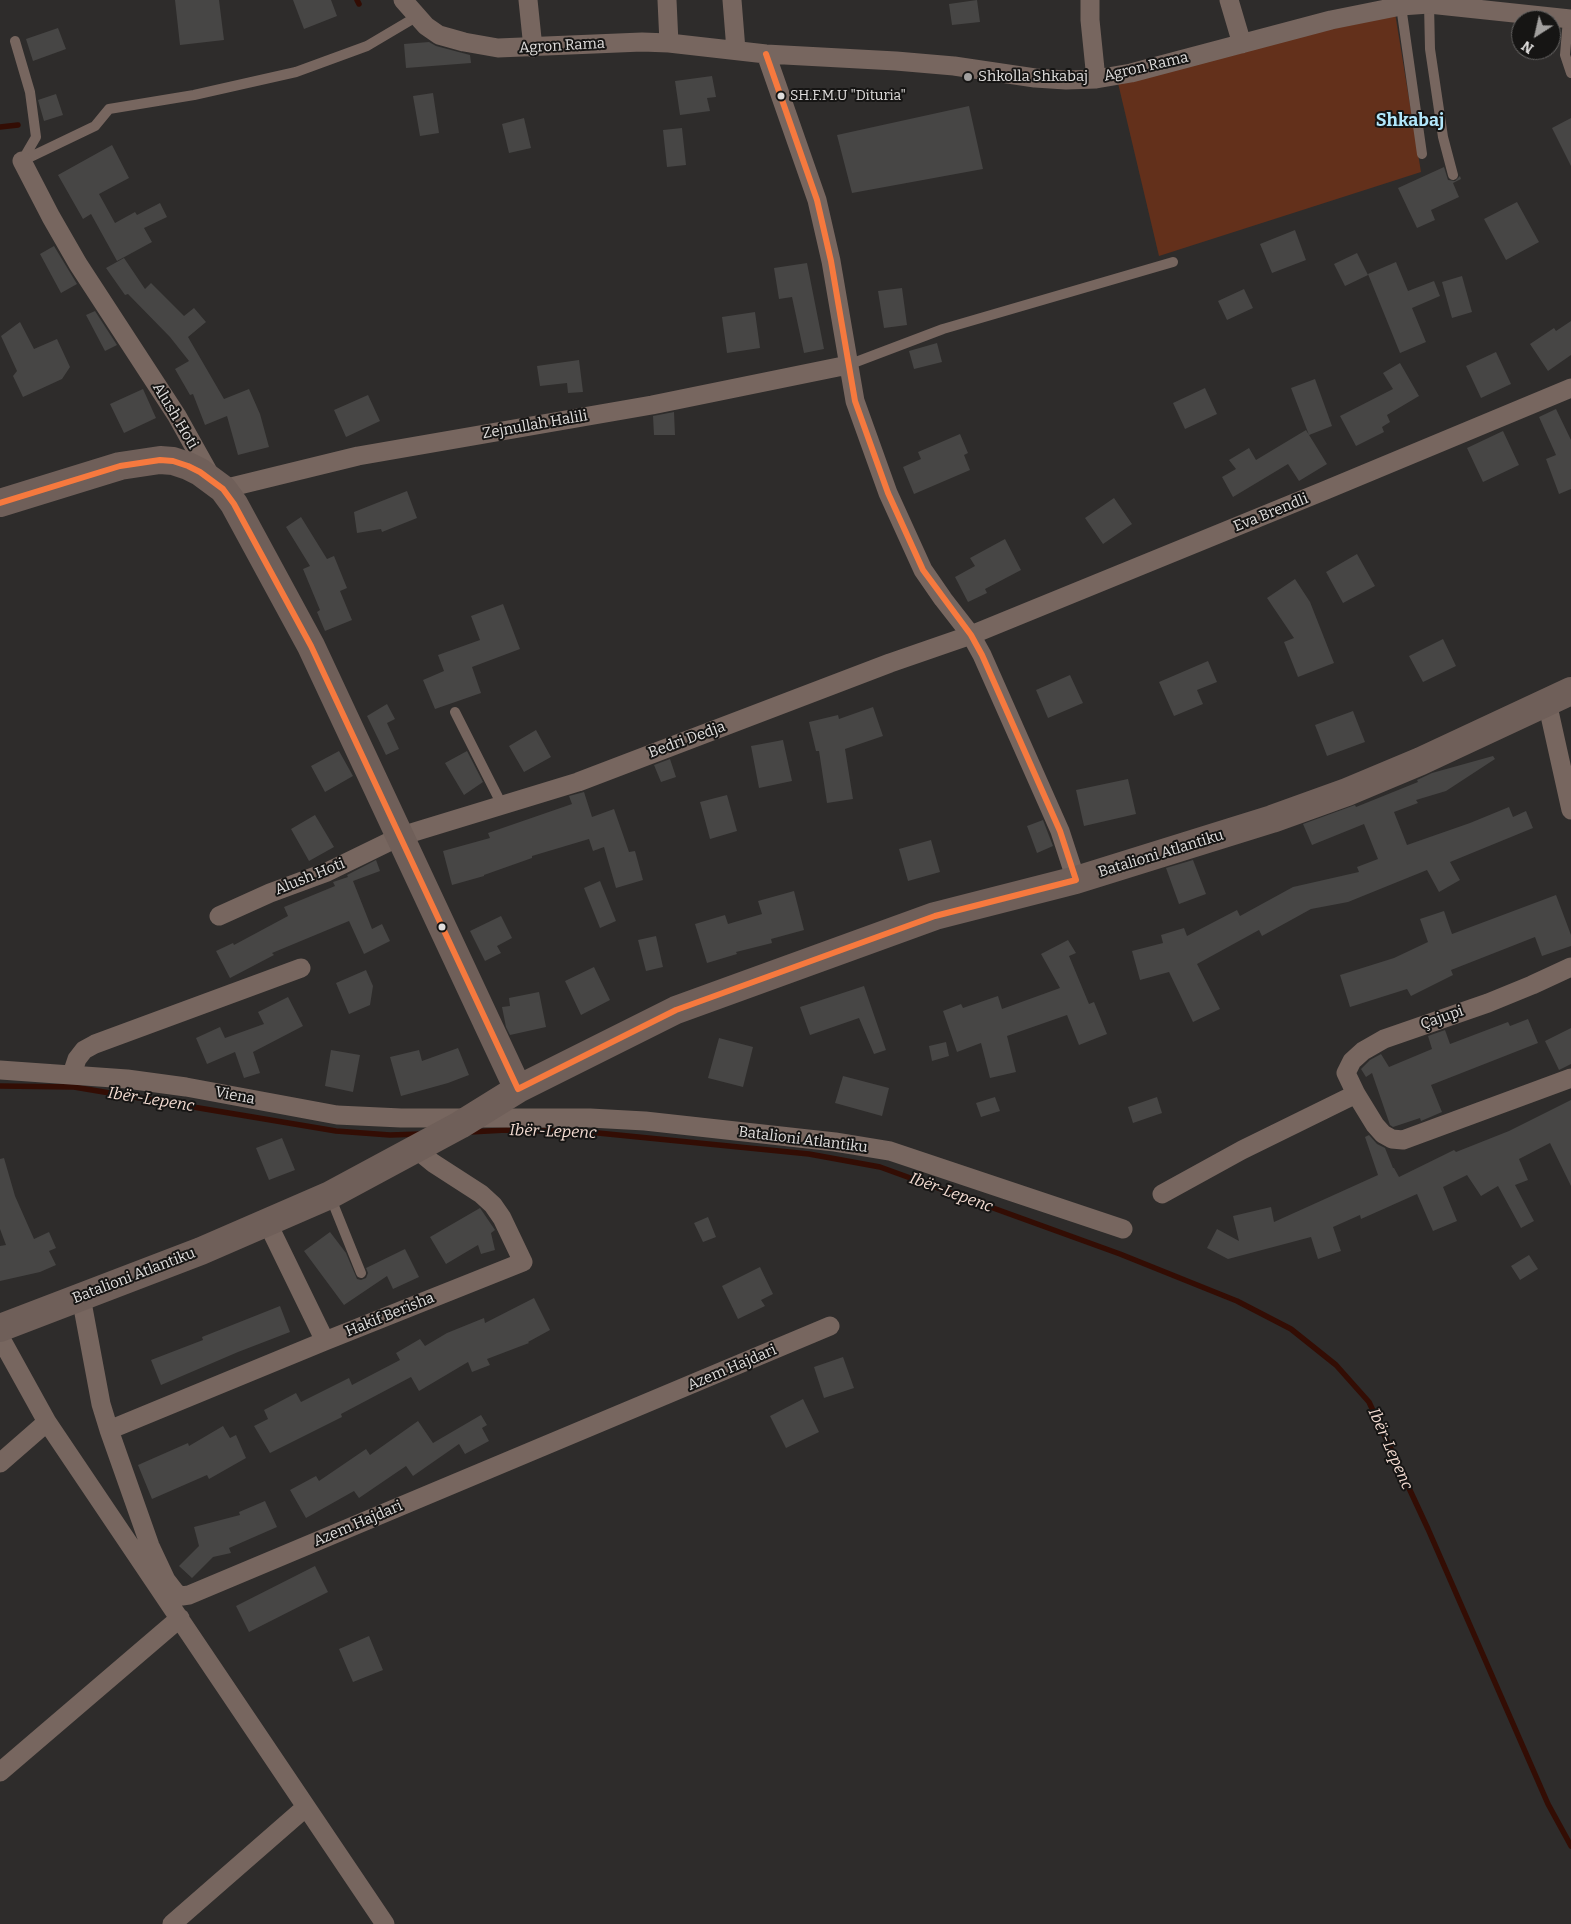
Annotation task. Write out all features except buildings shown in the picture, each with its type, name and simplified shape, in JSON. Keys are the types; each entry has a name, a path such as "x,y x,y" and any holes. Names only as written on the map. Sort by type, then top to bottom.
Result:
{"street":[{"name":"Agron Rama","path":"403,0 416,17 440,35 464,42 498,48 642,42 669,43 766,54 896,61 1050,79 1096,79 1131,73 1331,20 1401,6 1429,4 1570,19"},
{"path":"528,0 533,48"},
{"path":"667,0 669,43"},
{"path":"732,0 736,50"},
{"path":"1090,0 1090,20 1096,79"},
{"path":"1229,0 1242,44"},
{"path":"766,54 817,200 831,260 855,401 888,493 923,570 943,600 971,635 982,655 1060,831 1076,880"},
{"name":"Alush Hoti","path":"22,161 74,256 172,409 218,485 234,504 311,646 518,1089"},
{"name":"Zejnullah Halili","path":"218,485 358,456 652,405 848,365"},
{"name":"Eva Brendli","path":"971,635 1571,388"},
{"path":"0,503 120,466 160,460 173,461 188,466 218,485"},
{"name":"Bedri Dedja","path":"401,836 578,782 882,666 971,635"},
{"path":"1559,696 1571,810"},
{"name":"Batalioni Atlantiku","path":"0,1328 201,1251 330,1195 466,1121 518,1089 676,1010 935,916 1076,880 1272,819 1348,792 1422,761 1559,696"},
{"name":"Alush Hoti","path":"219,916 270,893 327,872 401,836"},
{"name":"Çajupi","path":"1322,1111 1352,1061 1363,1050 1384,1039 1488,1003 1571,967"},
{"path":"72,1074 77,1059 84,1050 95,1044 300,968"},
{"name":"Viena","path":"0,1070 72,1074 186,1087 337,1114 466,1121"},
{"path":"1346,1073 1375,1125 1383,1134 1392,1139 1403,1140 1571,1078"},
{"path":"1162,1194 1242,1150 1356,1094"},
{"name":"Batalioni Atlantiku","path":"466,1121 590,1118 645,1121 836,1142 890,1151 1123,1229"},
{"name":"Hakif Berisha","path":"109,1430 523,1262 502,1218 493,1205 481,1194 433,1163 416,1149"},
{"path":"267,1222 325,1341"},
{"name":"Azem Hajdari","path":"81,1297 101,1404 150,1546 166,1580 176,1594 189,1595 830,1326"},
{"path":"0,1337 47,1422 384,1924"},
{"path":"0,1463 47,1422"},
{"path":"0,1772 180,1618"},
{"path":"172,1924 306,1808"}],"lane":[{"path":"1429,4 1430,49 1443,137 1453,175"},
{"path":"1401,6 1422,154"},
{"path":"22,161 95,126 109,109 194,95 296,72 367,46 416,17"},
{"path":"1570,19 1565,55 1571,73"},
{"path":"15,41 30,92 36,137 22,161"},
{"path":"848,365 943,329 1173,262"},
{"path":"455,712 502,805"},
{"path":"330,1195 361,1273"}],"shaded area":[{"path":"1395,13 1421,172 1159,256 1118,83"}],"waterway":[{"name":"Shkabaj","path":"357,0 359,4"},
{"path":"0,127 18,125"},
{"name":"Ibër-Lepenc","path":"0,1086 74,1087 336,1131 390,1135 421,1134"},
{"name":"Ibër-Lepenc","path":"470,1132 506,1130 588,1132 809,1154 880,1167 1120,1254 1237,1301 1291,1329 1336,1365 1369,1402 1428,1529 1548,1804 1571,1846"}],"transit line":[{"path":"766,54 817,200 831,261 855,401 888,493 923,570 971,635 982,655 1060,831 1076,880"},
{"path":"0,503 120,466 160,460 173,461 188,466 200,472 223,489 234,504 311,646 518,1089"},
{"path":"518,1089 676,1010 935,916 1076,880"}],"place":[{"name":"Shkolla Shkabaj","path":"968,77"},
{"name":"SH.F.M.U \"Dituria\"","path":"781,96"}],"district":[{"name":"Shkabaj","path":"1410,121"}]}
